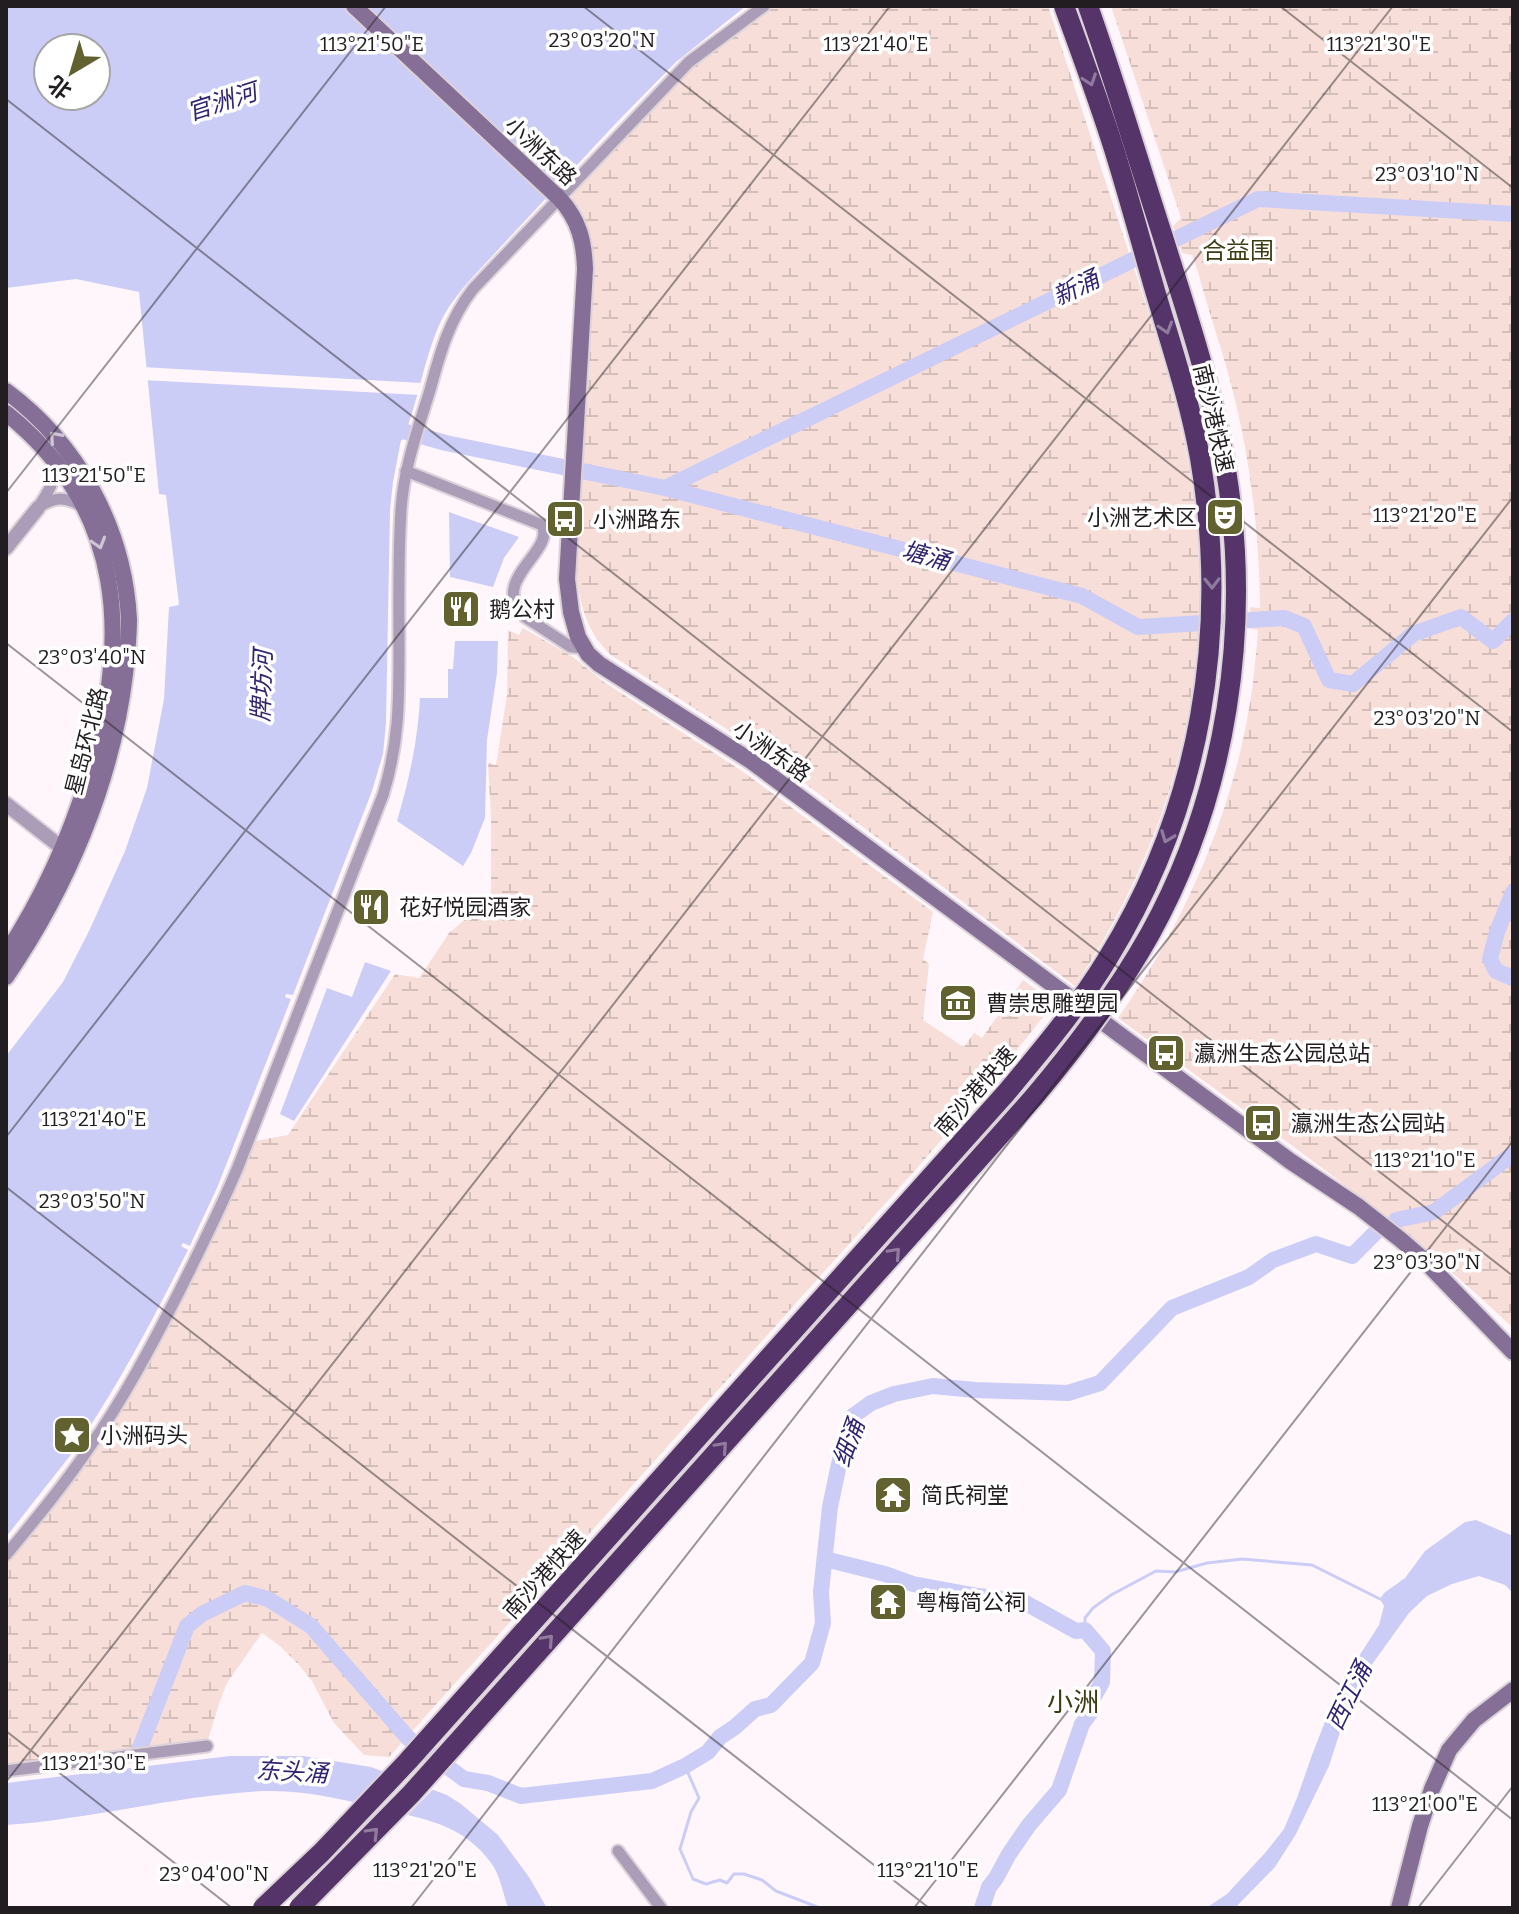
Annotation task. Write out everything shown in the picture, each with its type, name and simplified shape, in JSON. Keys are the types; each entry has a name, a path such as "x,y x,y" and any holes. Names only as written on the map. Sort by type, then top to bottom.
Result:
{"highway":[{"name":"南沙港快速","path":"263,1908 322,1852 408,1761 997,1104 1059,1029 1107,960 1157,863 1188,773 1203,703 1213,592 1209,518 1197,443 1171,344 1114,147 1064,6"},
{"name":"南沙港快速","path":"299,1908 411,1794 1034,1097 1116,991 1151,933 1178,877 1201,816 1229,693 1236,613 1232,510 1219,433 1200,358 1088,6"}],"main road":[{"name":"小洲东路","path":"354,6 557,195 577,222 585,252 567,591 576,630 593,659 751,761 1278,1153 1391,1232 1424,1260 1513,1352"},
{"name":"星岛环北路","path":"6,391 46,427 78,464 107,521 119,554 129,622 118,715 98,789 68,851 36,930 6,977"},
{"name":"星岛环北路","path":"6,413 25,428 61,467 99,541 112,602 113,655 106,708 68,851 6,954"},
{"path":"1399,1908 1420,1826 1449,1750 1474,1720 1513,1690"}],"street":[{"path":"6,1555 76,1467 109,1418 197,1257 238,1167 383,795 394,756 398,723 401,511 406,471 439,354 458,310 557,195 689,62 764,6"},
{"path":"6,548 38,508 54,479 51,455"},
{"path":"406,471 542,525 543,539 518,577 515,602 525,617 567,645 584,648"},
{"path":"38,508 56,498 72,500 84,508"},
{"path":"6,804 68,851"},
{"path":"6,1771 207,1746"},
{"path":"618,1851 661,1908"}],"green space":[{"path":"773,6 1048,6 1157,339 1181,427 1192,486 1199,554 1199,620 1193,684 1181,747 1163,809 1140,869 1110,928 1075,986 767,755 611,655 595,636 585,615 576,566 592,258 587,227 572,197 696,65"},
{"path":"1111,6 1513,6 1513,1328 1467,1285 1370,1205 1118,1018 1164,946 1202,868 1217,828 1242,745 1251,694 1258,630 1249,628 1250,607 1260,608 1260,604 1252,493 1231,384 1192,255 1182,253 1173,226 1181,218"},
{"path":"523,628 573,657 604,682 742,771 933,912 923,959 929,964 923,1020 964,1047 974,1033 982,1038 1023,980 1054,1003 918,1167 389,1757 364,1755 334,1723 312,1681 299,1665 262,1633 227,1683 207,1743 6,1768 6,1560 90,1453 250,1142 288,1135 395,974 419,978 449,933 491,897 488,763 496,765 507,695 508,630 519,635"}],"water":[{"path":"6,6 746,6 676,62 618,121 469,281 443,317 406,431 424,442 407,438 401,440 393,482 386,723 383,754 372,791 293,995 286,994 285,997 291,999 217,1188 190,1246 183,1243 181,1246 188,1250 176,1274 124,1370 81,1440 64,1420 56,1432 73,1452 6,1537 6,1056 63,982 125,851 147,788 164,699 169,607 179,605 166,495 159,494 139,292 76,279 6,288"},
{"path":"449,512 519,537 504,558 493,587 450,577"},
{"path":"455,641 498,641 497,673 487,740 485,818 463,866 397,821 412,760 420,698 448,698 448,669 453,669"},
{"path":"365,962 391,971 294,1121 280,1114 327,988 352,997"},
{"name":"西江涌","path":"1476,1520 1513,1536 1513,1593 1505,1585 1479,1576 1427,1596 1409,1613 1368,1670 1340,1732 1329,1766 1296,1834 1275,1867 1235,1908 1206,1908 1227,1894 1284,1829 1328,1714 1352,1667 1379,1625 1384,1606 1380,1599 1384,1593 1405,1578 1425,1551 1465,1522"},
{"name":"东头涌","path":"230,1756 303,1756 371,1767 447,1795 498,1835 547,1908 508,1908 491,1863 470,1841 447,1827 406,1814 313,1794 281,1791 232,1793 6,1825 6,1783"}],"pier":[{"path":"142,367 421,383 420,395 143,380"},
{"path":"386,1768 436,1786 405,1818 350,1805"}],"waterway":[{"name":"新涌","path":"665,488 1258,199 1513,214"},
{"name":"塘涌","path":"385,426 446,443 665,488 1082,596 1138,627 1284,618 1304,626 1329,680 1353,684 1413,634 1461,617 1493,641 1513,621"},
{"name":"细涌","path":"1513,892 1490,959 1496,971 1513,978"},
{"name":"细涌","path":"1396,1220 1434,1212 1513,1154"},
{"name":"细涌","path":"138,1753 187,1626 202,1614 245,1593 268,1599 311,1626 408,1738 464,1779 488,1783 521,1796 652,1781 708,1752 720,1737 755,1709 771,1705 812,1663 823,1623 821,1592 830,1507 853,1416 871,1403 894,1394 933,1386 1068,1393 1100,1383 1172,1308 1249,1277 1273,1260 1316,1244 1352,1256 1379,1229"},
{"path":"825,1559 913,1584 1022,1601 1076,1631 1085,1630 1103,1651 1102,1682 1092,1700 1091,1712 1082,1724 1059,1790 1009,1854 989,1887 982,1908"},
{"path":"1085,1630 1085,1618 1093,1608 1156,1571 1175,1572 1207,1563 1242,1559 1312,1565 1380,1599"},
{"path":"685,1766 699,1798 691,1812 680,1849 693,1879 706,1884 720,1880 727,1883 734,1874 744,1874 762,1880 776,1891 820,1908"}],"place":[{"name":"小洲艺术区","path":"1225,517"},
{"name":"小洲路东","path":"565,519"},
{"name":"鹅公村","path":"461,609"},
{"name":"花好悦园酒家","path":"371,907"},
{"name":"曹崇思雕塑园","path":"958,1003"},
{"name":"瀛洲生态公园总站","path":"1166,1053"},
{"name":"瀛洲生态公园站","path":"1263,1123"},
{"name":"小洲码头","path":"72,1435"},
{"name":"简氏祠堂","path":"893,1495"},
{"name":"粤梅简公祠","path":"888,1602"}],"district":[{"name":"合益围","path":"1238,251"},
{"name":"小洲","path":"1073,1702"}],"water label":[{"name":"官洲河","path":"222,102"},
{"name":"牌坊河","path":"262,686"}]}
